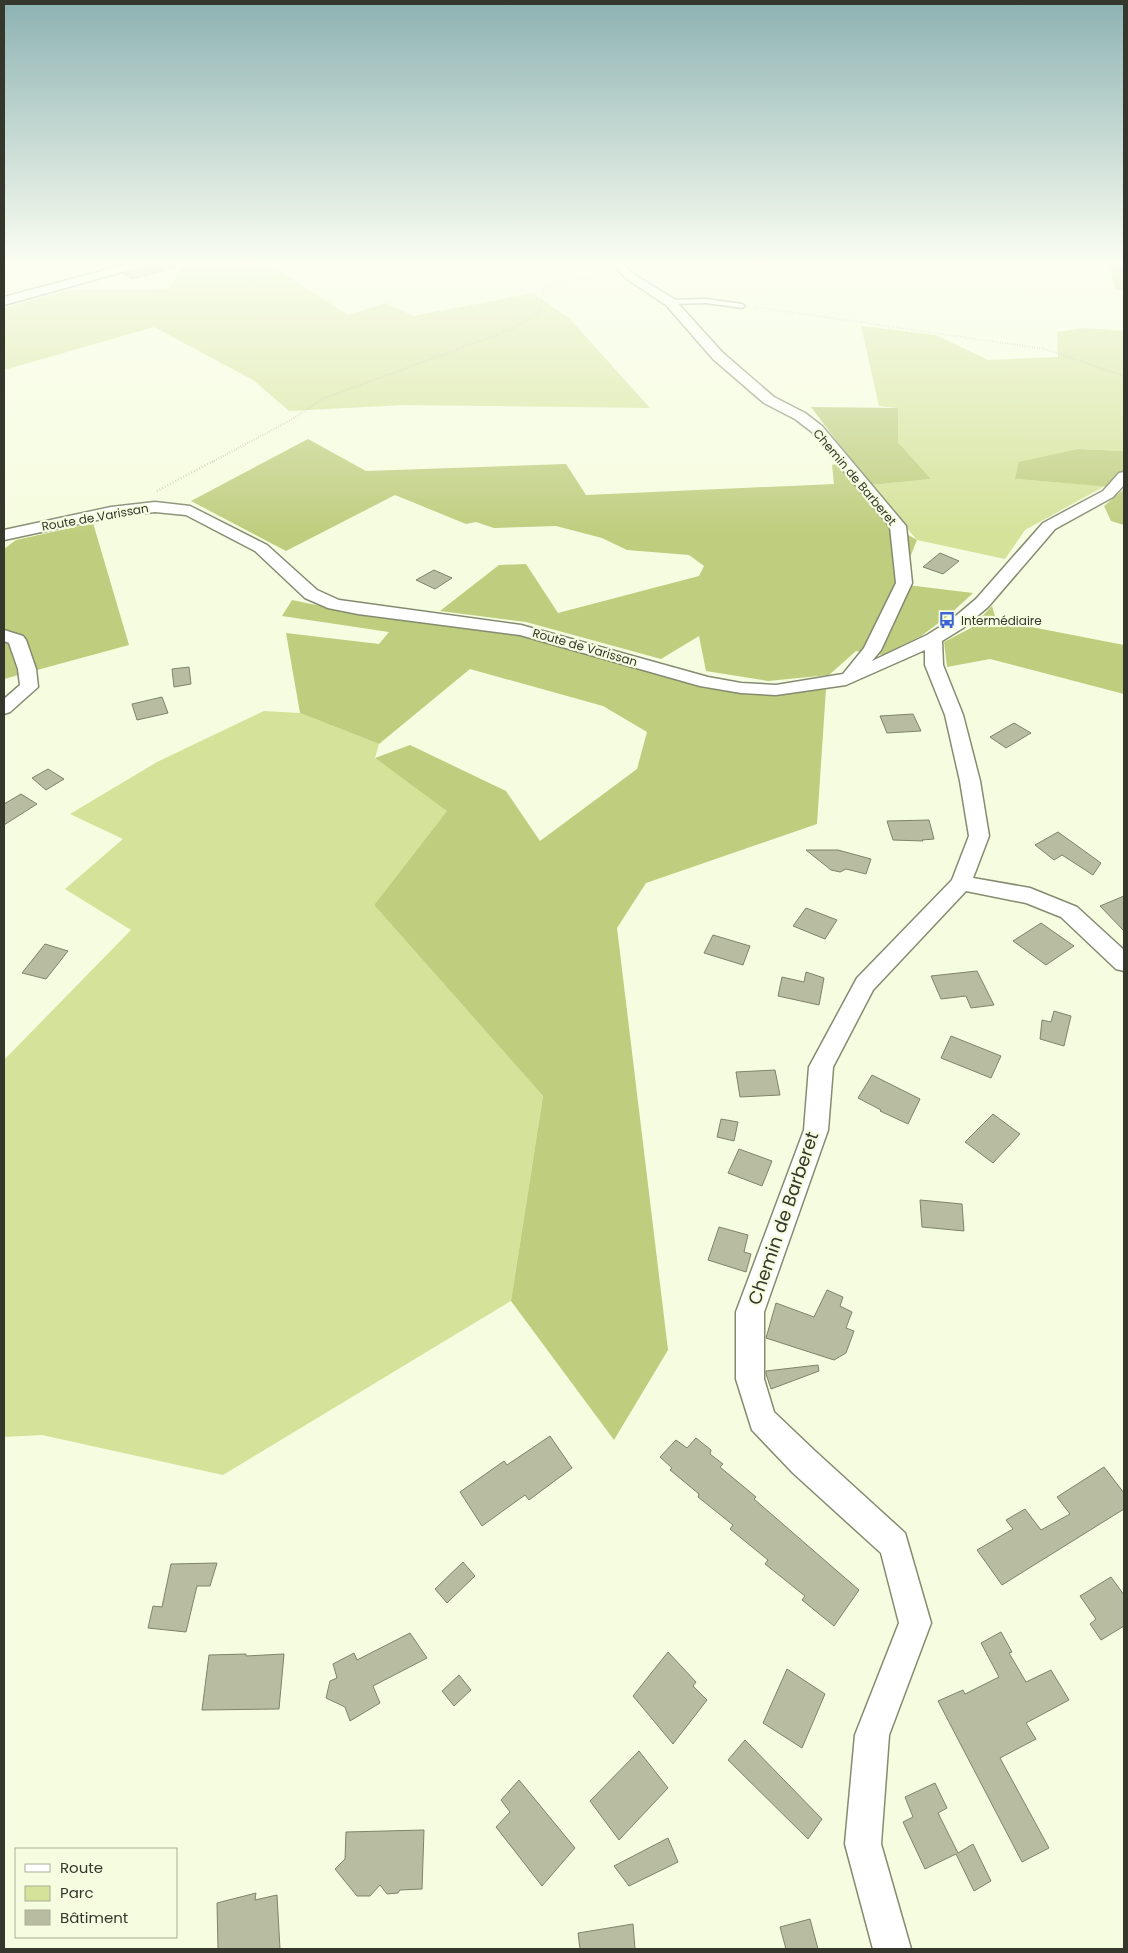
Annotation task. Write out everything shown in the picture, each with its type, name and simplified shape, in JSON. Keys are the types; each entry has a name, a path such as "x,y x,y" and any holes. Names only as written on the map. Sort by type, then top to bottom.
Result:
{"street":[{"name":"Chemin de Barberet","path":"715,353 769,400 800,416 816,429 898,526 904,583 872,650 846,680"},
{"name":"Route de Varissan","path":"4,534 110,512 155,507 190,511 262,548 311,594 334,604 358,609 521,630 706,682 741,688 776,690 846,680 933,639 957,624 982,603 1049,526 1108,494 1124,476"},
{"path":"4,635 17,640 27,670 29,687 4,708"},
{"name":"Chemin de Barberet","path":"892,1949 863,1844 872,1735 915,1623 894,1544 804,1462 762,1420 750,1379 750,1312 816,1130 822,1067 865,984 961,883 979,836 970,781 954,715 934,664 933,639"},
{"path":"961,883 1030,896 1069,912 1124,964"}],"path":[{"path":"154,492 291,420 322,399 447,353"},
{"path":"1055,353 1124,376"}],"green space":[{"path":"4,353 63,353 4,370"},
{"path":"203,353 601,353 650,408 404,405 289,411 253,380"},
{"path":"867,353 974,353 988,360 1058,357 1058,353 1124,353 1124,451 1078,449 1016,479 1105,486 1025,530 1005,559 917,540 870,485 931,479 898,442 898,408 879,406"},
{"path":"811,407 898,408 898,442 931,479 861,486 889,524 917,540 899,584 973,593 948,616 921,636 883,655 856,651 829,675 768,681 706,671 699,636 661,659 526,622 440,611 499,565 526,564 558,613 699,576 704,566 689,555 627,550 602,538 556,526 494,528 476,522 466,524 395,495 286,551 191,501 308,439 366,471 566,464 586,495 834,484 832,465 851,460"},
{"path":"1078,449 1124,451 1124,488 1015,479 1019,462"},
{"path":"1124,489 1124,525 1111,521 1104,506"},
{"path":"93,523 129,645 4,679 4,549 16,540"},
{"path":"292,600 350,612 517,634 769,694 826,689 817,824 646,883 617,928 668,1350 614,1440 511,1301 543,1096 374,905 447,811 375,758 410,745 506,791 540,841 637,769 647,732 603,706 470,669 379,744 300,713 286,633 379,644 389,632 282,616"},
{"path":"992,606 996,620 1124,645 1124,694 990,659 947,667 944,642 971,628"},
{"path":"264,711 300,713 379,744 375,758 448,810 374,905 543,1096 511,1301 223,1475 42,1435 4,1437 4,1060 131,930 65,889 123,839 70,814 157,762"}],"building":[{"path":"940,553 959,561 943,574 923,567"},
{"path":"434,570 452,578 435,589 416,580"},
{"path":"189,667 191,684 174,687 172,669"},
{"path":"162,697 168,713 137,720 132,704"},
{"path":"913,714 921,731 887,733 880,716"},
{"path":"1014,723 1031,733 1006,748 990,737"},
{"path":"48,769 64,779 46,790 32,778"},
{"path":"21,794 37,804 4,825 4,804"},
{"path":"929,820 934,839 923,841 893,840 887,821"},
{"path":"1058,832 1101,863 1093,875 1062,855 1054,860 1035,845"},
{"path":"806,850 838,850 871,859 866,874 846,869 840,872 831,870"},
{"path":"1124,896 1124,931 1100,906"},
{"path":"806,908 837,920 825,939 793,926"},
{"path":"1041,923 1074,946 1046,965 1013,941"},
{"path":"713,935 750,946 743,965 704,953"},
{"path":"45,944 68,951 46,979 22,973"},
{"path":"977,971 994,1005 971,1008 966,996 941,999 931,976"},
{"path":"806,972 824,978 819,1005 778,996 782,977 804,982"},
{"path":"1054,1011 1071,1016 1064,1046 1040,1039 1042,1020 1051,1022"},
{"path":"951,1036 1001,1056 991,1078 941,1058"},
{"path":"775,1070 780,1095 740,1097 736,1072"},
{"path":"872,1075 920,1099 908,1124 858,1098"},
{"path":"993,1114 1020,1134 993,1163 965,1142"},
{"path":"721,1119 738,1122 734,1141 717,1137"},
{"path":"739,1149 772,1161 762,1186 728,1173"},
{"path":"920,1200 962,1204 964,1231 922,1227"},
{"path":"719,1227 748,1235 744,1252 751,1254 746,1272 708,1260"},
{"path":"827,1290 843,1297 840,1306 852,1312 846,1328 854,1331 846,1353 834,1360 766,1338 776,1303 814,1317"},
{"path":"818,1365 819,1371 771,1389 766,1374 766,1371"},
{"path":"550,1436 572,1468 529,1500 525,1495 482,1526 460,1492 504,1461 507,1465"},
{"path":"696,1438 711,1450 710,1454 723,1464 720,1467 756,1497 754,1499 859,1590 834,1626 802,1600 805,1596 765,1564 768,1560 730,1529 733,1525 698,1497 699,1494 670,1470 672,1468 660,1457 676,1440 687,1448"},
{"path":"1104,1467 1124,1493 1124,1509 1002,1585 977,1550 1013,1529 1006,1520 1025,1509 1041,1530 1070,1514 1057,1497"},
{"path":"463,1562 475,1576 447,1603 435,1589"},
{"path":"217,1563 210,1586 197,1586 186,1632 148,1628 153,1606 162,1607 171,1564"},
{"path":"1111,1577 1124,1595 1124,1626 1101,1640 1090,1624 1096,1619 1080,1596"},
{"path":"1001,1632 1012,1652 1009,1653 1026,1682 1051,1670 1069,1700 1026,1723 1036,1739 1000,1758 1049,1848 1022,1862 938,1701 963,1690 965,1694 999,1677 981,1643"},
{"path":"410,1633 427,1658 373,1686 380,1703 350,1721 345,1707 326,1698 330,1681 337,1678 333,1664 354,1653 357,1660"},
{"path":"668,1652 696,1682 693,1686 707,1700 673,1744 633,1696"},
{"path":"246,1654 246,1656 284,1654 279,1709 202,1710 209,1655"},
{"path":"787,1669 825,1694 802,1748 763,1723"},
{"path":"459,1675 471,1690 454,1706 442,1691"},
{"path":"745,1740 822,1819 808,1839 728,1760"},
{"path":"639,1751 668,1788 619,1840 590,1801"},
{"path":"519,1780 575,1848 542,1886 496,1827 510,1812 501,1800"},
{"path":"935,1783 947,1808 938,1813 958,1853 973,1844 991,1881 974,1891 956,1854 925,1869 903,1822 913,1817 905,1797"},
{"path":"424,1830 422,1889 400,1890 398,1893 387,1894 380,1885 370,1896 357,1896 335,1869 345,1859 346,1832"},
{"path":"668,1838 678,1862 629,1886 614,1866"},
{"path":"256,1893 255,1900 277,1895 280,1949 218,1949 217,1903"},
{"path":"810,1919 818,1949 786,1949 780,1927"},
{"path":"633,1924 635,1949 580,1949 578,1933"}],"place":[{"name":"Intermédiaire","path":"947,620"}]}
